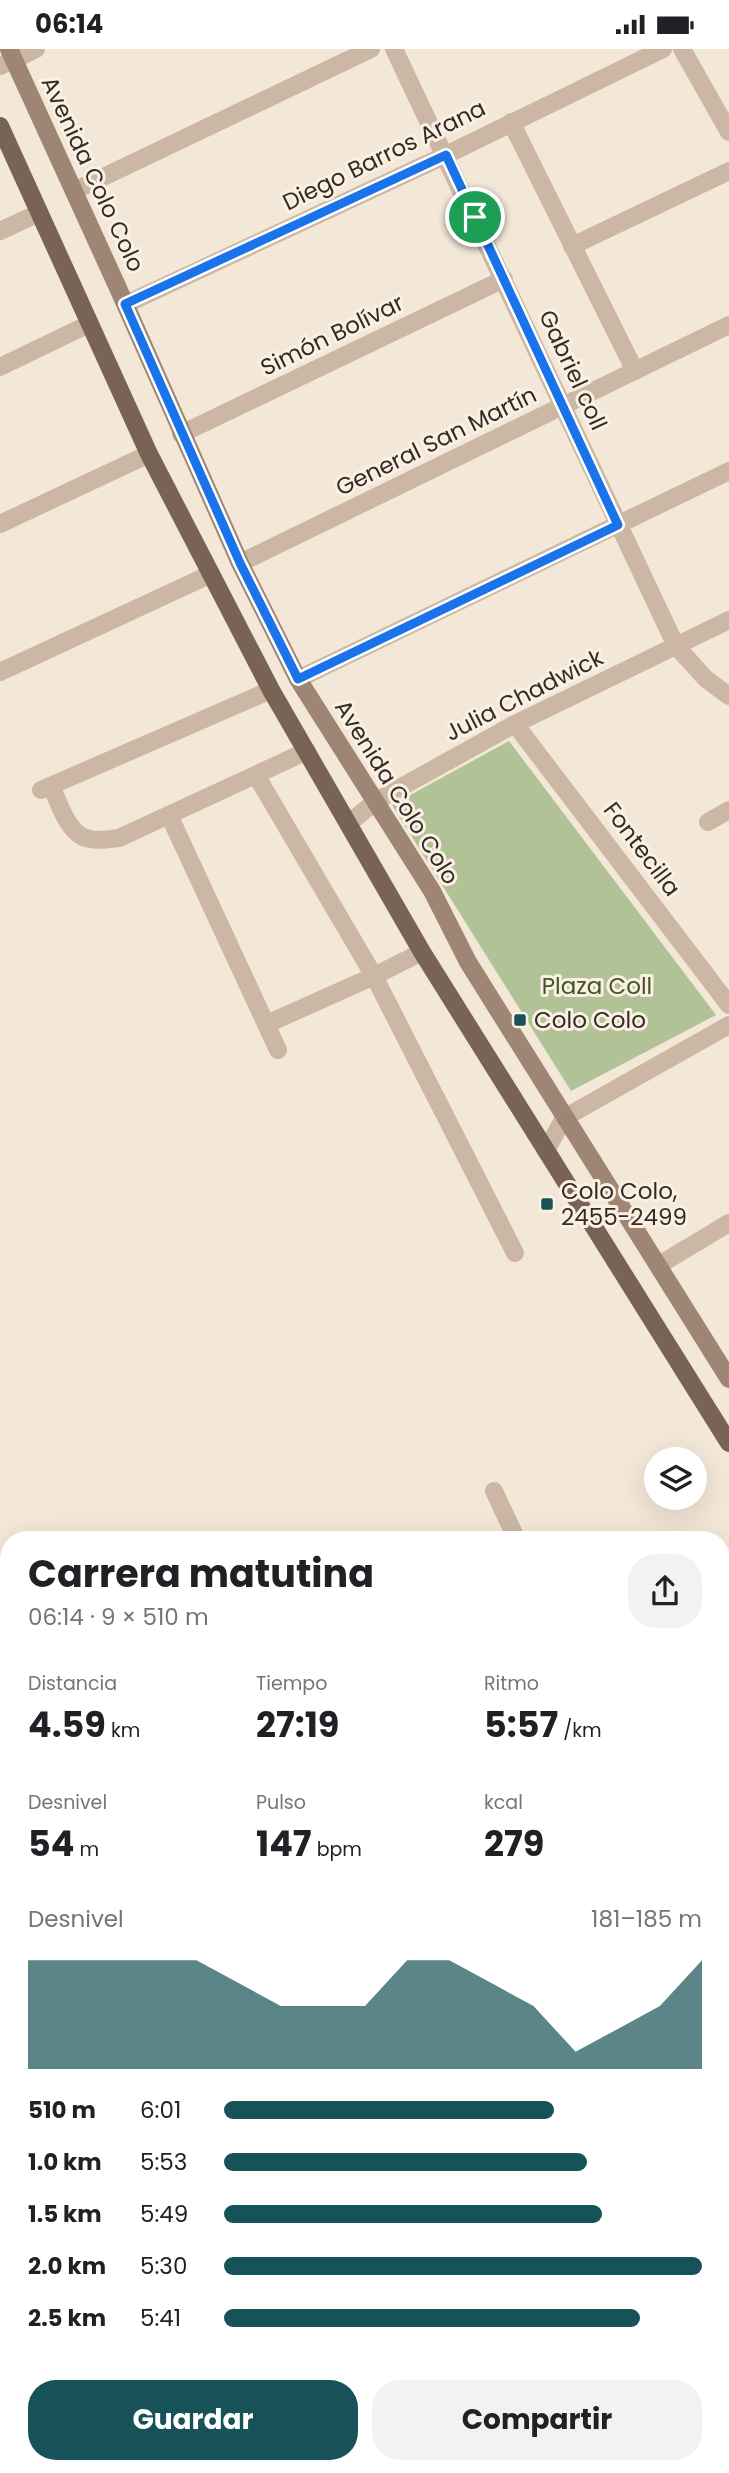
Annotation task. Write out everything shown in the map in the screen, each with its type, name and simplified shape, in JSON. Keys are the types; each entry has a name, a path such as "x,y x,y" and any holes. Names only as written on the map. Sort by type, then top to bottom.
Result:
{"main road":[{"path":"0,126 149,454 271,690 422,952 729,1443"}],"street":[{"path":"7,58 36,49"},
{"path":"74,191 371,49"},
{"name":"Gabriel coll","path":"394,49 676,646 706,679 729,696"},
{"name":"Diego Barros Arana","path":"125,304 446,155 663,49"},
{"path":"682,49 729,132"},
{"name":"Avenida Colo Colo","path":"7,58 74,191 240,563 298,679 432,891 468,963 729,1379"},
{"path":"511,122 635,372"},
{"path":"572,246 729,171"},
{"path":"0,231 38,213"},
{"name":"Simón Bolívar","path":"181,434 504,279"},
{"path":"0,367 89,324"},
{"name":"General San Martín","path":"240,563 729,325"},
{"path":"0,524 149,454"},
{"path":"298,679 729,471"},
{"path":"0,671 211,574"},
{"name":"Julia Chadwick","path":"348,824 376,801 515,724 729,620"},
{"path":"271,690 46,788 77,833 88,839 119,838 307,751"},
{"name":"Fontecilla","path":"515,724 729,1005"},
{"path":"256,775 374,976 515,1253"},
{"path":"708,822 729,810"},
{"path":"169,815 278,1050"},
{"path":"267,1024 422,952"},
{"path":"546,1151 564,1118 729,1025"},
{"path":"659,1265 729,1223"},
{"path":"494,1491 513,1531"}],"green space":[{"name":"Plaza Coll","path":"509,741 716,1015 571,1091 392,805"}],"place":[{"name":"Colo Colo","path":"520,1020"},
{"name":"Colo Colo, 2455-2499","path":"547,1204"}],"route":[{"path":"446,155 475,217 618,525 298,679 240,563 125,304 446,155"}]}
